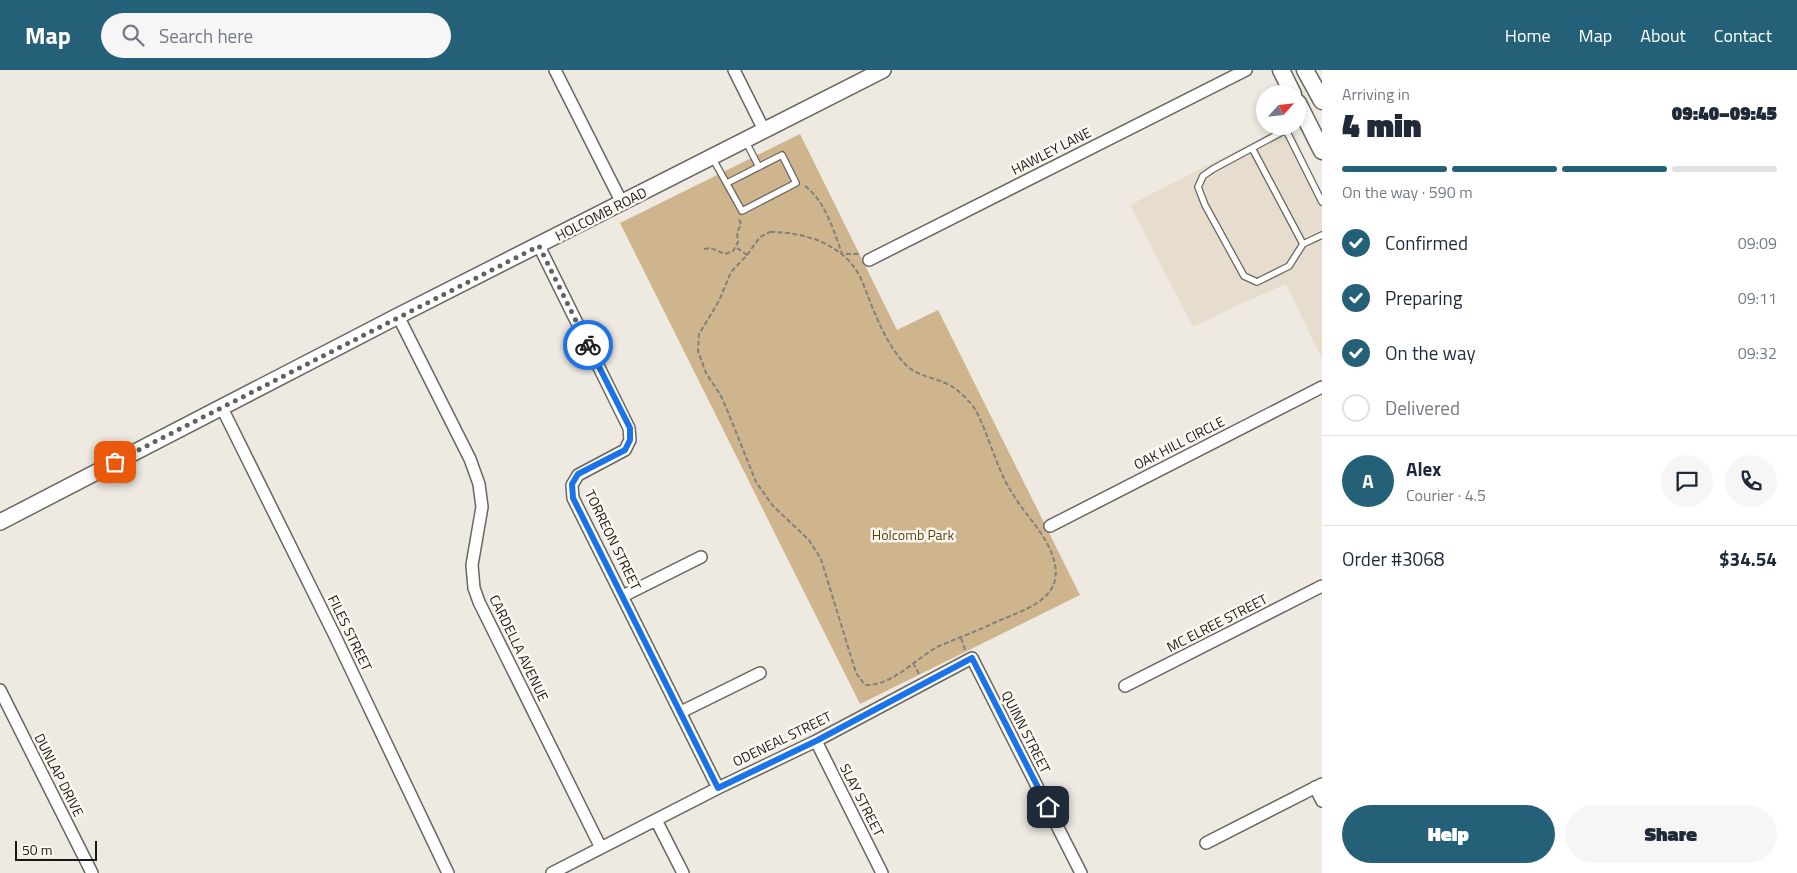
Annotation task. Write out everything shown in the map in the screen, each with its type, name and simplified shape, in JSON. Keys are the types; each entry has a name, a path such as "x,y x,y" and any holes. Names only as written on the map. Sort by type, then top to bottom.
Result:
{"main road":[{"path":"1280,70 1288,85"},
{"path":"1305,70 1322,101"},
{"path":"1306,132 1322,151"}],"street":[{"path":"555,70 622,203"},
{"path":"734,70 764,130"},
{"name":"HOLCOMB ROAD","path":"0,522 398,316 883,70"},
{"name":"HAWLEY LANE","path":"866,256 1246,70"},
{"name":"TORREON STREET","path":"539,246 630,428 630,440 625,450 578,474 572,484 573,498 718,788"},
{"name":"CARDELLA AVENUE","path":"398,316 470,459 479,484 482,507 472,565 474,588 479,602 601,848"},
{"name":"OAK HILL CIRCLE","path":"1050,526 1322,387"},
{"name":"FILES STREET","path":"222,408 335,636 448,873"},
{"path":"623,596 702,557"},
{"name":"MC ELREE STREET","path":"1125,686 1322,586"},
{"name":"ODENEAL STREET","path":"552,873 718,788 816,741 972,658"},
{"name":"QUINN STREET","path":"972,658 1081,873"},
{"path":"681,712 760,672"},
{"name":"DUNLAP DRIVE","path":"0,690 92,873"},
{"name":"SLAY STREET","path":"816,741 882,873"},
{"path":"1206,842 1319,785 1322,801"},
{"path":"656,820 683,873"}],"lane":[{"path":"1277,135 1213,169 1204,176 1198,187 1209,213 1244,276 1257,282 1289,266 1304,244 1322,236"},
{"path":"1288,135 1322,202"},
{"path":"745,140 759,167"},
{"path":"1252,148 1304,244"},
{"path":"712,157 742,211 796,183 782,155 727,183"}],"path":[{"path":"796,183 805,186 815,194 827,217 842,254"},
{"path":"704,249 711,248 725,254 733,251 738,242 737,232 741,225 738,219 742,211"},
{"path":"770,232 789,233 814,239 842,254 849,260 861,278 879,323 904,362 917,373 945,382 953,387 968,399 975,409 1007,485 1047,542 1055,564 1054,583 1044,598 1024,611 928,652 887,680 872,685 865,685 860,681 852,663 821,559 809,540 773,506 756,482 728,412 701,362 698,351 699,334 720,301 731,272 747,255 760,237 770,232"},
{"path":"736,247 747,255"},
{"path":"842,254 866,256"},
{"path":"1034,523 1039,520"}],"shaded area":[{"path":"1266,135 1296,135 1322,197 1322,359 1286,284 1193,327 1130,205"}],"green space":[{"name":"Holcomb Park","path":"800,134 897,330 938,310 1080,595 860,704 620,223"}],"way so far":[{"path":"115,462 539,246 588,345"}],"route":[{"path":"588,345 630,428 630,440 625,450 578,474 572,484 573,498 718,788 816,741 972,658 1048,807"}]}
